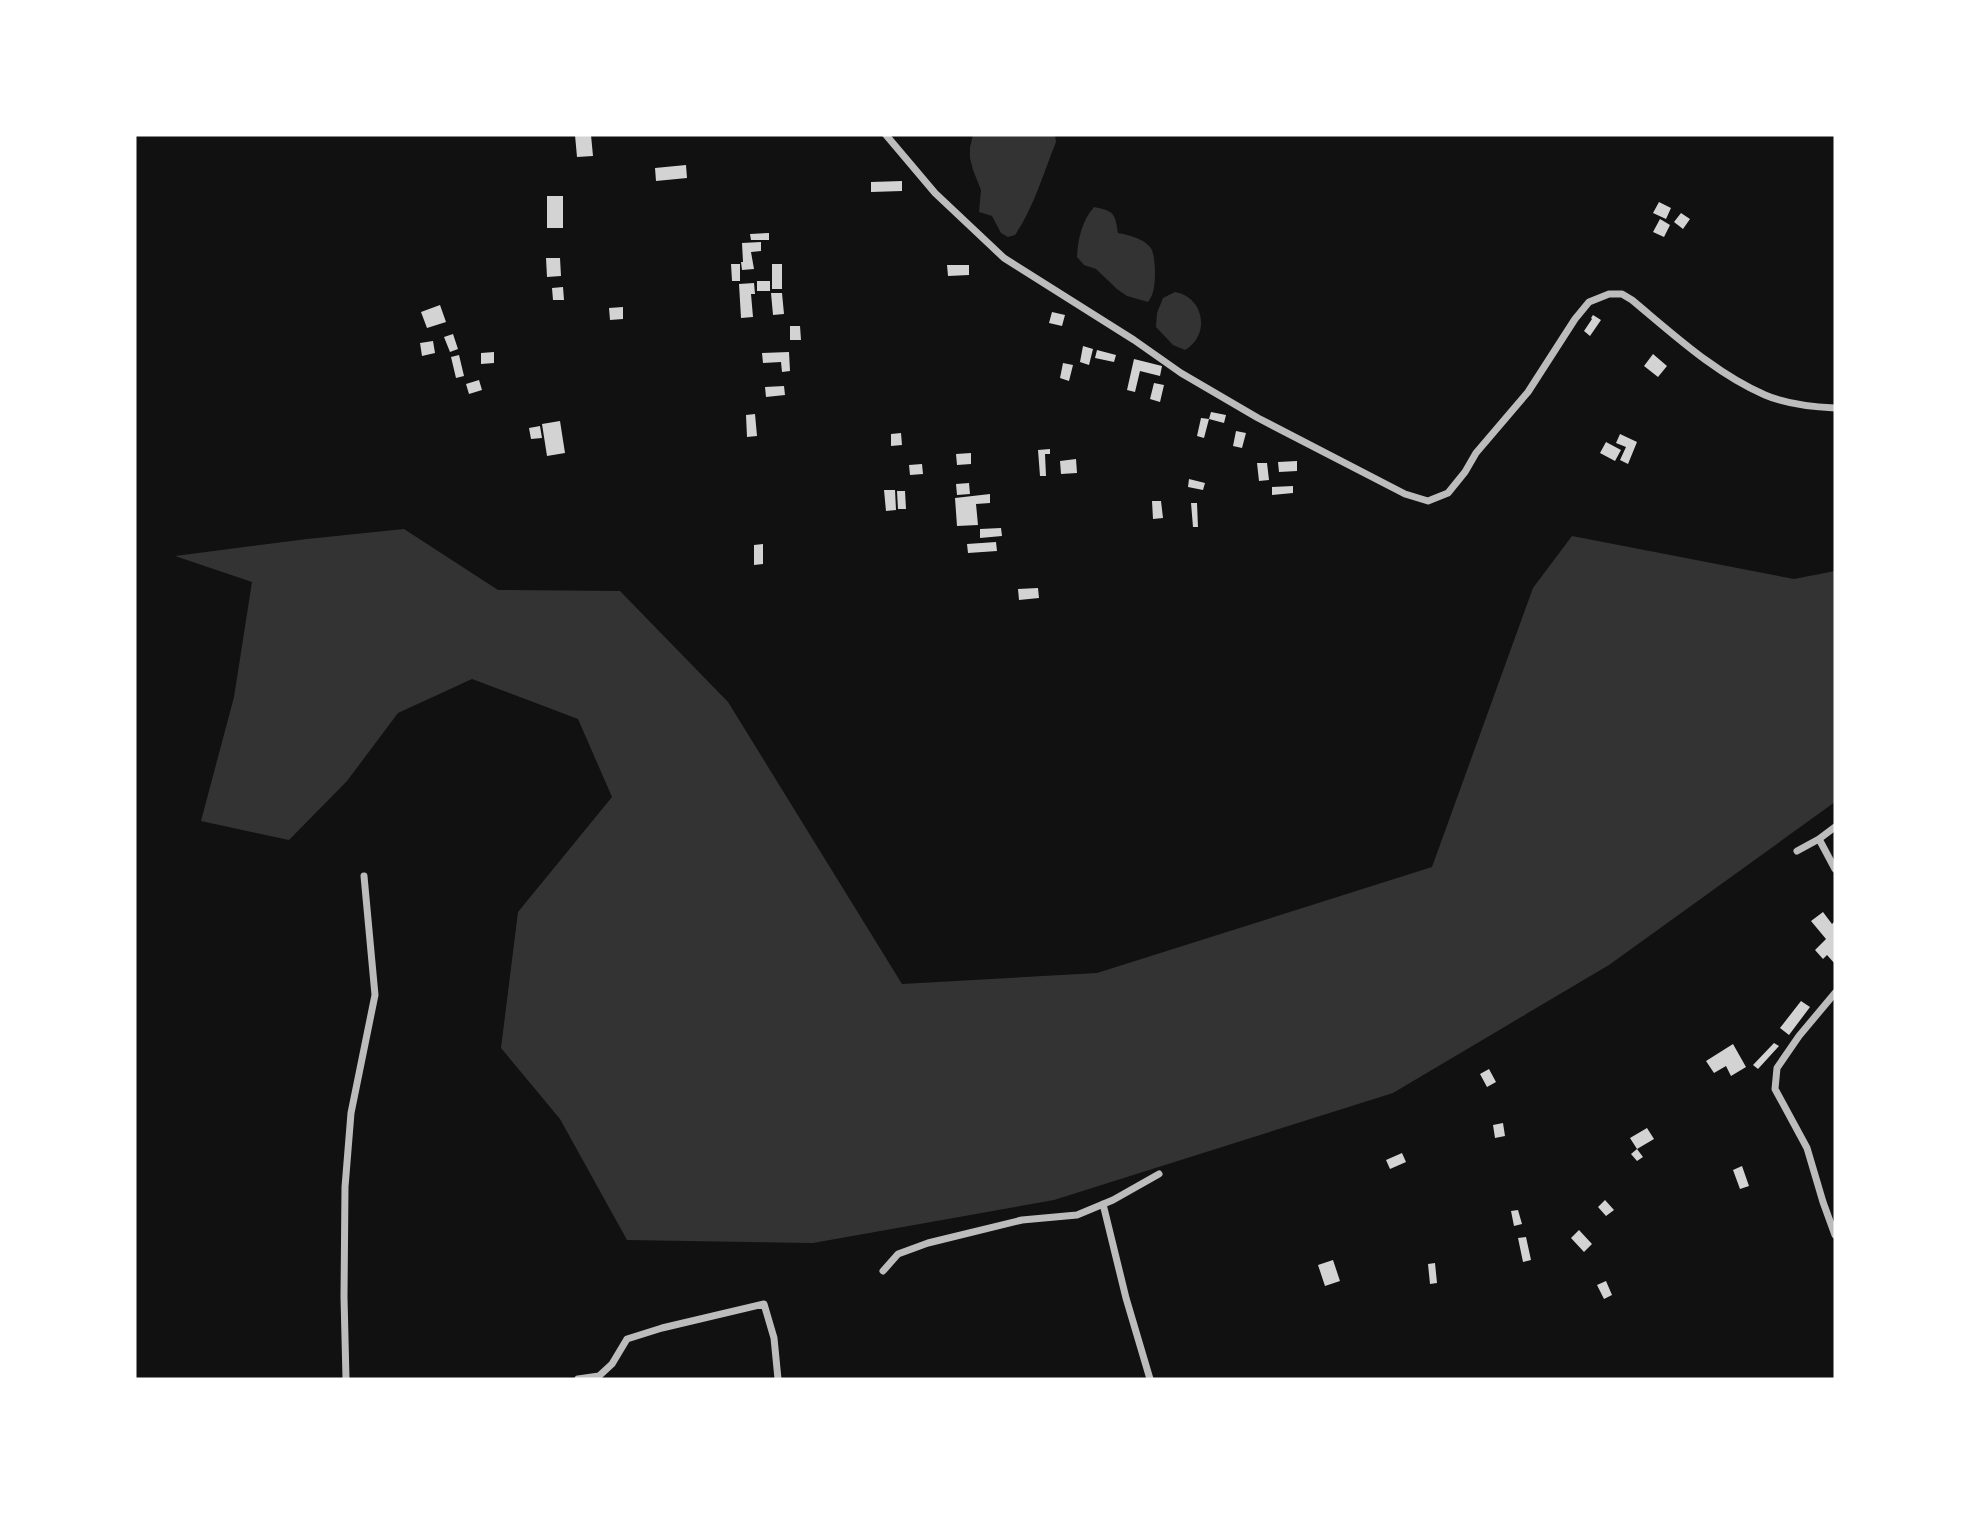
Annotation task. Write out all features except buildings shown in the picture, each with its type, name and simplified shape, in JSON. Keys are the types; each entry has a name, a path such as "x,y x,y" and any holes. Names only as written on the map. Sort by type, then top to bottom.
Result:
{"street":[{"path":"886,135 935,193 1004,258 1181,373 1258,418 1405,494 1428,501 1448,493 1465,472 1476,453 1528,392 1575,318 1589,302 1609,294 1622,293 1742,384 1768,397 1815,407 1835,408"},
{"path":"1797,852 1835,827"},
{"path":"1819,839 1835,869"},
{"path":"346,1379 345,1187 351,1113 376,995 364,876"},
{"path":"1835,993 1777,1068 1775,1089 1807,1148 1835,1235"},
{"path":"883,1271 898,1254 928,1242 1022,1220 1077,1215 1159,1174"},
{"path":"1103,1204 1126,1298 1150,1379"},
{"path":"578,1379 599,1376 612,1364 627,1339 764,1304 774,1338 778,1379"}],"shaded area":[{"path":"973,135 1055,135 1056,142 1038,190 1015,235 1008,237 1001,233 992,216 979,212 981,190 970,158"},
{"path":"1094,207 1112,214 1118,233 1139,239 1152,250 1155,282 1148,302 1127,296 1096,269 1084,265 1077,257 1081,230"},
{"path":"1175,292 1192,301 1201,317 1198,335 1185,350 1173,345 1156,327 1157,313 1163,298"},
{"path":"404,529 498,590 620,591 728,702 902,984 1097,973 1432,867 1533,588 1572,536 1794,579 1835,571 1835,802 1609,965 1393,1093 1054,1200 813,1243 627,1240 560,1119 501,1048 518,912 612,797 578,719 472,679 398,713 347,781 289,840 201,821 234,697 252,582 175,556"}]}
